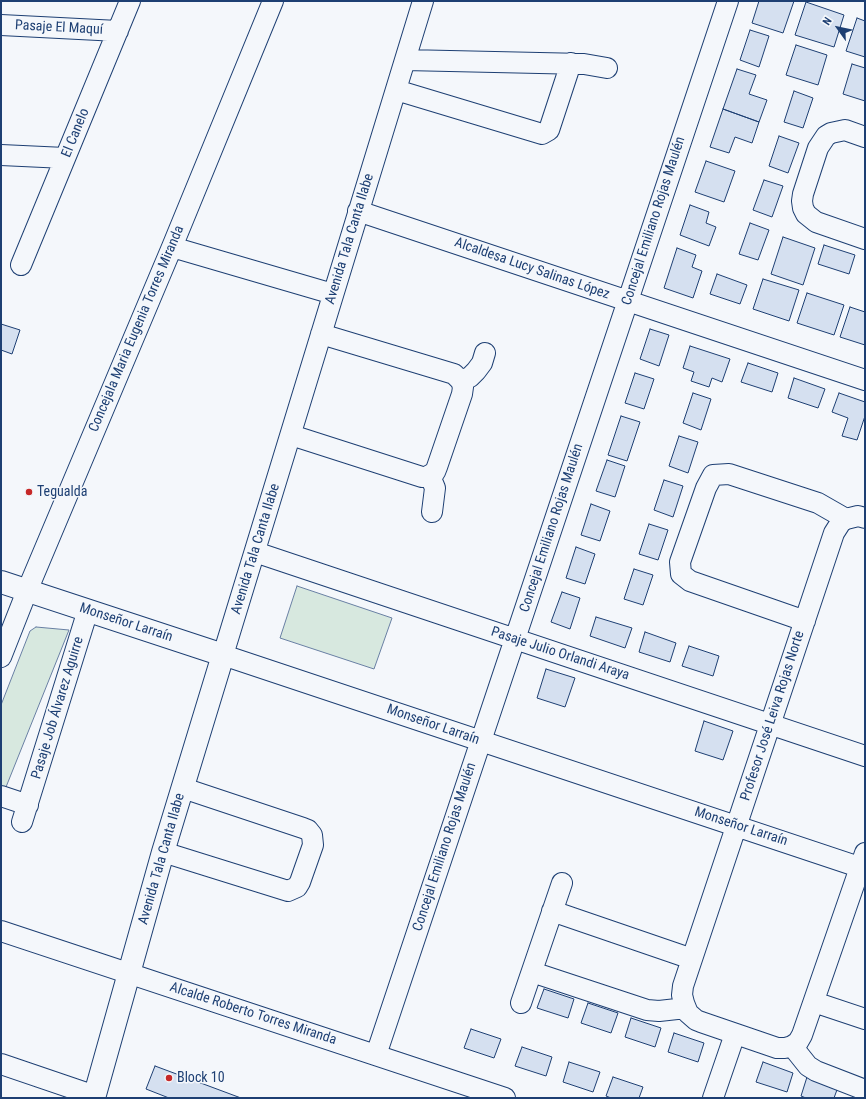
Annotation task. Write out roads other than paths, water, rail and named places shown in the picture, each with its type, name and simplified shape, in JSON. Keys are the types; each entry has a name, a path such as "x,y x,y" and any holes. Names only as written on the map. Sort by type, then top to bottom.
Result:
{"street":[{"name":"El Canelo","path":"21,265 130,1"},
{"name":"Concejala Maria Eugenia Torres Miranda","path":"1,657 27,591 273,1"},
{"name":"Avenida Tala Canta Ilabe","path":"94,1097 163,852 423,1"},
{"name":"Concejal Emiliano Rojas Maulén","path":"376,1055 728,1"},
{"name":"Pasaje El Maquí","path":"1,25 118,31"},
{"path":"405,60 571,63 607,68"},
{"path":"396,90 542,134 549,130 571,63"},
{"path":"865,137 845,130 826,136 818,148 803,194 803,208 810,219 865,239"},
{"path":"1,155 65,158"},
{"name":"Alcaldesa Lucy Salinas López","path":"358,211 865,380"},
{"path":"172,246 333,294"},
{"path":"290,435 422,477 430,476 435,472 437,467 462,394 463,388 461,381 454,374 321,334"},
{"path":"461,381 470,377 476,371 482,363 485,353"},
{"path":"805,621 690,581 681,574 680,562 706,488 713,475 729,474 818,503 856,518"},
{"path":"430,476 436,488 432,512"},
{"name":"Profesor José Leiva Rojas Norte","path":"686,1008 682,995 683,986 834,533 841,522 856,518"},
{"name":"Pasaje Julio Orlandi Araya","path":"255,552 865,756"},
{"name":"Monseñor Larraín","path":"1,582 736,826 863,863"},
{"name":"Pasaje Job Álvarez Aguirre","path":"1,796 25,814 88,610"},
{"path":"163,852 292,890 297,887 300,882 313,845 312,835 308,830 183,788"},
{"path":"532,972 647,1010 664,1011 686,1008 688,1013 696,1020 735,1034 777,1048 792,1046 798,1042 802,1035 863,863"},
{"path":"521,1003 562,883"},
{"path":"552,911 692,959"},
{"name":"Alcalde Roberto Torres Miranda","path":"1,931 505,1098"},
{"path":"814,1002 865,1020"},
{"path":"714,1098 735,1034"},
{"path":"792,1046 808,1066 816,1071 865,1090"},
{"path":"1,1064 94,1097"}],"place":[{"name":"Tegualda","path":"29,492"},
{"name":"Block 10","path":"169,1078"}]}
